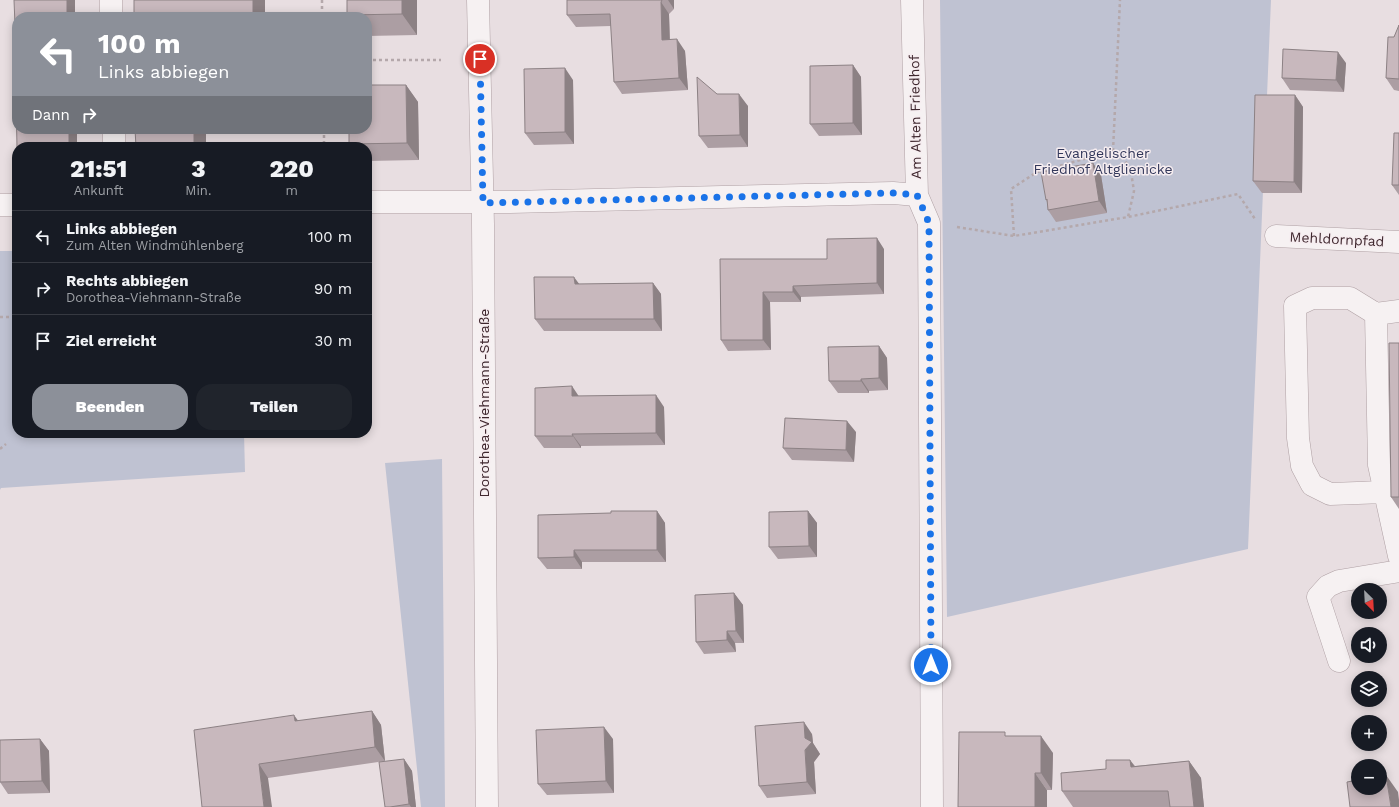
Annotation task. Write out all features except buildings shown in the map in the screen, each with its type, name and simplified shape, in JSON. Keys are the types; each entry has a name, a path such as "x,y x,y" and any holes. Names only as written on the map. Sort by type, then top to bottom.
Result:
{"street":[{"path":"111,0 111,12"},
{"name":"Dorothea-Viehmann-Straße","path":"478,0 483,203 487,807"},
{"name":"Am Alten Friedhof","path":"912,0 917,195 929,223 932,807"},
{"path":"372,202 483,203 893,193 917,195"},
{"path":"0,205 12,204"},
{"name":"Mehldornpfad","path":"1276,236 1399,242"},
{"path":"1385,492 1330,494 1312,485 1302,466 1298,438 1295,306 1312,298 1350,298 1376,314 1399,311"},
{"path":"1376,314 1379,464 1399,556"},
{"path":"1339,661 1318,597 1328,586 1339,581 1399,571"}],"path":[{"path":"322,0 322,12"},
{"path":"1114,151 1120,0"},
{"path":"372,60 441,60"},
{"path":"1114,151 1124,158 1131,172 1134,191 1128,217"},
{"path":"1014,236 1011,189 1037,172 1114,151"},
{"path":"957,227 1014,236 1128,217 1238,194 1262,228 1276,236"},
{"path":"0,317 8,317"},
{"path":"0,449 6,444"}],"green space":[{"name":"Evangelischer Friedhof Altglienicke","path":"940,0 1271,0 1248,549 947,617"},
{"path":"0,251 12,251 12,438 244,438 245,472 1,488 0,490"},
{"path":"442,459 445,807 421,807 385,463"}],"route":[{"path":"480,59 483,203 893,193 917,195 929,223 931,665"}]}
